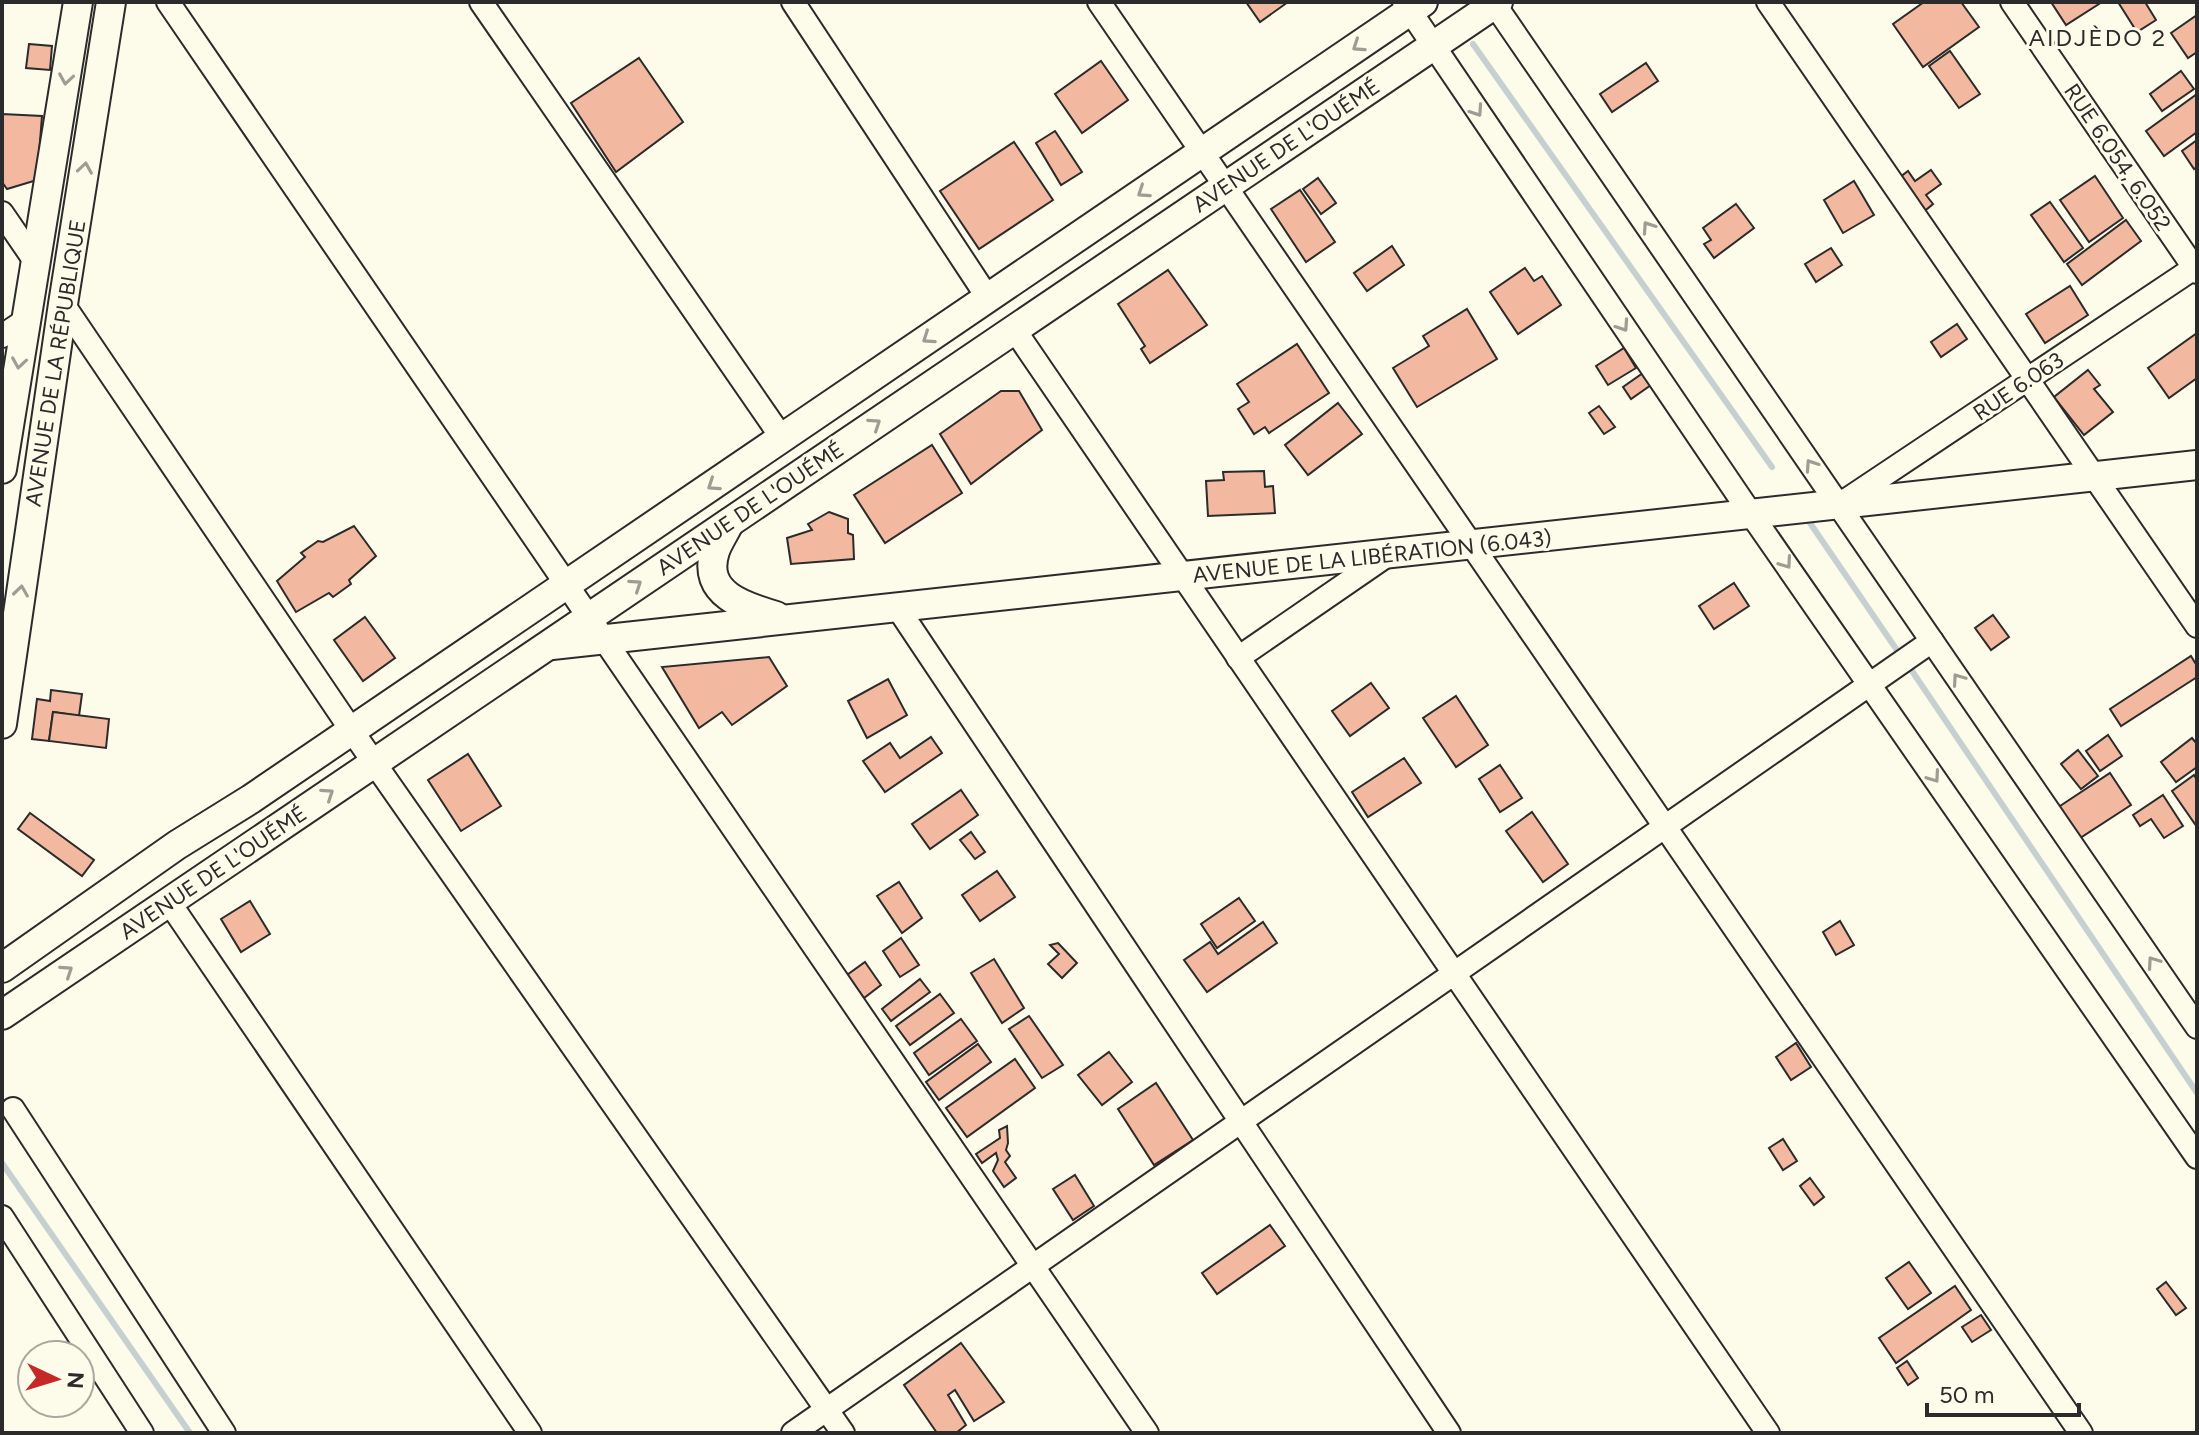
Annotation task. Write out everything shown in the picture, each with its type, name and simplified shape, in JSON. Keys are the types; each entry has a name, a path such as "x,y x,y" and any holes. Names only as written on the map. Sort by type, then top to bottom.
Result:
{"main road":[{"name":"AVENUE DE LA RÉPUBLIQUE","path":"2,469 78,2"},
{"name":"AVENUE DE LA RÉPUBLIQUE","path":"2,724 111,2"},
{"name":"AVENUE DE L'OUÉMÉ","path":"598,628 729,522 1495,3"},
{"name":"AVENUE DE L'OUÉMÉ","path":"2,968 177,845 352,731 1202,152 1412,5"},
{"name":"AVENUE DE LA LIBÉRATION (6.043)","path":"548,646 598,628 788,619 2197,465"},
{"path":"729,522 714,553 713,572 722,592 740,605 788,619"},
{"name":"AVENUE DE L'OUÉMÉ","path":"2,1015 548,646"}],"street":[{"path":"168,2 1147,1433"},
{"path":"481,2 782,438"},
{"path":"793,2 988,298"},
{"path":"1099,2 2081,1433"},
{"path":"1768,2 2197,626"},
{"name":"RUE 6.054, 6.052","path":"2012,2 2196,268"},
{"path":"1495,3 1839,505 1924,647 2197,1027"},
{"path":"1412,5 1433,46 1751,514 2197,1157"},
{"path":"2,213 37,264"},
{"name":"RUE 6.063","path":"1839,505 2196,268"},
{"path":"63,304 352,731 843,1433"},
{"path":"2,336 26,320"},
{"path":"1014,329 1768,1433"},
{"path":"1238,658 1391,553"},
{"path":"897,607 1449,1433"},
{"path":"793,1433 1924,647"},
{"path":"169,902 530,1433"},
{"path":"13,1109 224,1433"},
{"path":"2,1217 142,1433"}],"building":[{"path":"1246,2 1288,2 1260,22"},
{"path":"1924,2 1961,2 1979,27 1923,67 1893,24"},
{"path":"2051,2 2102,2 2066,25"},
{"path":"2118,2 2145,2 2156,20 2137,32"},
{"path":"2197,15 2197,52 2188,58 2171,33"},
{"path":"29,44 52,46 50,70 26,68"},
{"path":"1950,51 1980,94 1959,108 1929,66"},
{"path":"639,58 683,122 616,172 571,103"},
{"path":"1101,61 1128,100 1082,133 1055,94"},
{"path":"1646,63 1658,81 1612,112 1600,94"},
{"path":"2181,71 2194,89 2162,111 2150,94"},
{"path":"2197,94 2197,132 2164,156 2146,131"},
{"path":"2,114 42,116 37,180 7,189 2,182"},
{"path":"1055,131 1082,172 1061,185 1036,143"},
{"path":"2197,140 2197,167 2194,169 2182,151"},
{"path":"1014,142 1053,200 979,249 940,191"},
{"path":"1931,170 1941,184 1926,195 1933,204 1921,214 1895,181 1908,171 1915,181"},
{"path":"2095,176 2123,218 2089,242 2060,200"},
{"path":"1318,178 1336,203 1321,214 1303,189"},
{"path":"1854,181 1874,215 1843,233 1824,200"},
{"path":"1300,190 1335,242 1306,262 1271,209"},
{"path":"2050,202 2083,248 2064,262 2031,215"},
{"path":"1736,204 1754,228 1714,258 1704,244 1711,240 1703,228"},
{"path":"2126,220 2141,241 2082,285 2067,264"},
{"path":"1392,246 1404,265 1367,291 1354,273"},
{"path":"1831,248 1842,265 1816,282 1805,264"},
{"path":"1525,268 1534,281 1542,276 1561,305 1518,334 1490,292"},
{"path":"1168,270 1207,325 1150,363 1141,349 1145,346 1118,304"},
{"path":"2070,286 2088,315 2045,343 2026,314"},
{"path":"1467,309 1497,359 1417,407 1393,368 1429,346 1423,336"},
{"path":"1957,324 1967,339 1941,357 1931,342"},
{"path":"2197,333 2197,378 2169,398 2148,368"},
{"path":"1297,344 1329,393 1269,433 1265,427 1254,434 1238,409 1249,402 1237,384"},
{"path":"1624,348 1636,368 1608,385 1596,366"},
{"path":"2088,370 2100,385 2094,389 2113,412 2084,435 2054,397"},
{"path":"1643,373 1651,385 1631,399 1623,387"},
{"path":"1001,391 1019,391 1042,430 971,484 940,434"},
{"path":"1338,403 1362,434 1308,475 1285,445"},
{"path":"1599,406 1615,427 1604,434 1589,413"},
{"path":"932,445 962,493 885,543 854,495"},
{"path":"1264,471 1265,487 1273,486 1275,513 1208,516 1206,481 1224,480 1223,472"},
{"path":"829,512 848,519 848,533 853,535 854,559 791,564 787,538 812,530 808,524"},
{"path":"354,526 376,556 349,580 351,584 333,597 329,593 296,612 277,581 305,557 301,553 318,541 323,542"},
{"path":"1734,583 1749,606 1714,629 1699,606"},
{"path":"1993,615 2009,637 1991,650 1975,628"},
{"path":"365,617 395,658 363,681 334,640"},
{"path":"2191,656 2197,666 2197,677 2121,726 2110,709"},
{"path":"769,657 787,686 732,725 722,712 699,728 662,667"},
{"path":"888,679 907,715 867,738 848,701"},
{"path":"1371,683 1389,708 1350,736 1332,711"},
{"path":"51,690 82,694 79,716 53,712 49,741 32,739 37,699 50,701"},
{"path":"1456,696 1488,745 1456,767 1423,718"},
{"path":"53,712 109,719 106,748 49,741"},
{"path":"2108,735 2122,756 2100,771 2086,751"},
{"path":"931,737 942,753 885,792 863,761 890,743 900,758"},
{"path":"2192,738 2197,744 2197,767 2176,782 2161,762"},
{"path":"2078,750 2098,776 2081,789 2061,764"},
{"path":"468,754 501,806 461,831 428,780"},
{"path":"1404,758 1421,783 1368,817 1352,792"},
{"path":"1500,765 1522,798 1500,812 1479,779"},
{"path":"2110,773 2131,805 2077,840 2057,808"},
{"path":"2194,775 2197,780 2197,827 2172,791"},
{"path":"961,790 978,815 930,849 912,824"},
{"path":"2163,795 2183,826 2164,838 2151,819 2140,826 2133,815"},
{"path":"1532,812 1568,864 1543,882 1506,831"},
{"path":"30,813 94,860 82,876 18,829"},
{"path":"971,832 985,852 975,859 960,840"},
{"path":"997,871 1015,897 980,921 962,895"},
{"path":"899,882 922,918 902,933 877,896"},
{"path":"1239,898 1255,921 1217,948 1201,924"},
{"path":"250,901 270,934 241,952 221,919"},
{"path":"1840,921 1854,945 1836,955 1823,932"},
{"path":"1263,922 1277,943 1207,992 1184,960 1210,942 1218,954"},
{"path":"901,938 919,965 900,977 883,951"},
{"path":"1058,943 1077,963 1062,978 1048,964 1059,954 1050,945"},
{"path":"994,959 1024,1008 1002,1023 971,973"},
{"path":"865,962 881,985 864,998 847,975"},
{"path":"920,979 930,992 891,1021 882,1009"},
{"path":"940,994 954,1013 910,1045 896,1026"},
{"path":"1029,1016 1063,1065 1042,1078 1009,1029"},
{"path":"961,1019 977,1041 929,1075 914,1053"},
{"path":"1796,1043 1811,1067 1791,1080 1776,1057"},
{"path":"978,1044 991,1062 939,1100 926,1082"},
{"path":"1109,1052 1132,1082 1102,1105 1078,1075"},
{"path":"1015,1059 1035,1088 967,1137 946,1108"},
{"path":"1156,1083 1193,1140 1154,1165 1118,1109"},
{"path":"1007,1126 1006,1150 1010,1156 1005,1162 1016,1178 1004,1187 993,1171 998,1160 996,1153 982,1163 976,1154 1000,1138 999,1130"},
{"path":"1783,1139 1797,1161 1783,1170 1769,1148"},
{"path":"1075,1175 1094,1206 1073,1220 1053,1189"},
{"path":"1810,1178 1824,1197 1814,1205 1800,1186"},
{"path":"1270,1225 1285,1246 1217,1294 1202,1273"},
{"path":"1909,1262 1931,1293 1908,1309 1886,1278"},
{"path":"2166,1282 2186,1308 2176,1315 2157,1289"},
{"path":"1955,1286 1971,1310 1896,1363 1879,1338"},
{"path":"1981,1315 1991,1330 1972,1342 1962,1327"},
{"path":"961,1343 1004,1402 974,1421 955,1390 948,1395 966,1425 956,1433 937,1433 904,1385"},
{"path":"1907,1361 1918,1378 1908,1385 1897,1368"}],"waterway":[{"path":"1473,44 1772,467"},
{"path":"1810,523 1901,656"},
{"path":"1908,665 2197,1093"},
{"path":"2,1163 190,1433"}],"district":[{"name":"AIDJÈDO 2","path":"2098,38"}]}
